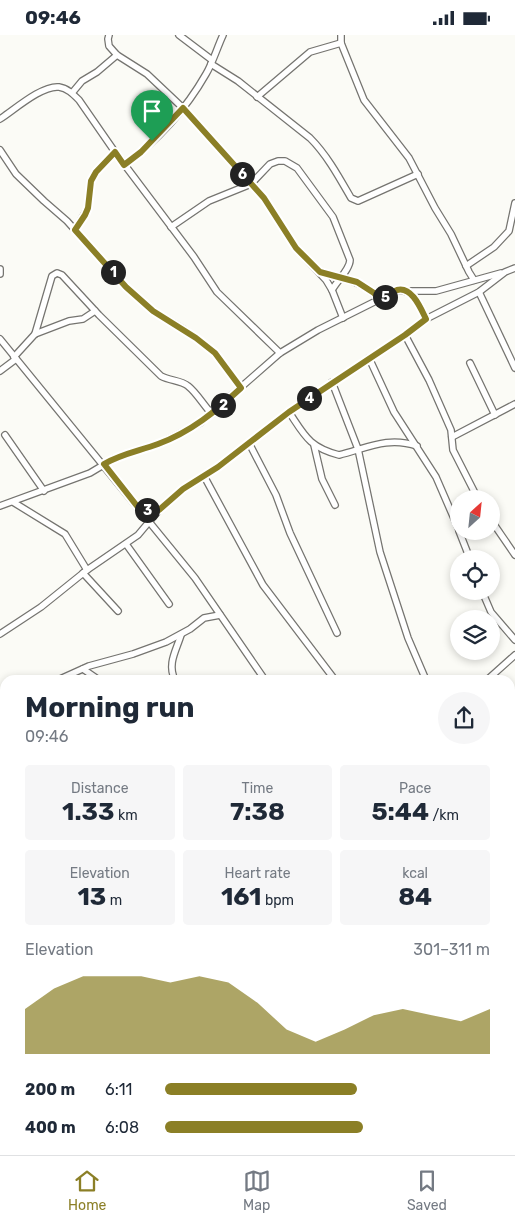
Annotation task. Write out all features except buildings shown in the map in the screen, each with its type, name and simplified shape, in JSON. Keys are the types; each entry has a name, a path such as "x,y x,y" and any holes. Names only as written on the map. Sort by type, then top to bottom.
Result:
{"street":[{"path":"109,35 109,46 117,55 147,74 183,108 268,203 296,248 320,272 332,290 343,318"},
{"path":"179,35 281,114 319,147 354,201 358,201 418,174"},
{"path":"124,165 141,152 183,108 206,75 223,35"},
{"path":"341,35 341,43 364,100 409,158 474,280"},
{"path":"257,97 310,52 341,43"},
{"path":"72,93 82,81 97,72 117,55"},
{"path":"0,119 45,90 58,87 72,93 224,299 280,353"},
{"path":"0,150 16,174 75,230 126,287 153,311 196,338 215,353 241,388"},
{"path":"75,230 88,208 91,181 96,172 115,152"},
{"path":"171,227 210,201 252,185 270,164 285,161 297,168 333,217 350,260 350,265 332,290"},
{"path":"466,266 494,247 509,231 515,203"},
{"path":"0,269 0,274"},
{"path":"0,499 2,506 44,491 90,473 128,452 159,444 200,423 212,415 280,353 396,291 436,291 514,270"},
{"path":"320,272 362,285 374,293 380,300"},
{"path":"0,371 15,358 35,334 54,273 62,275 95,311 161,376 188,386 212,415"},
{"path":"0,634 42,607 85,572 138,535 159,510 183,489 204,476 289,412 426,319 479,292 505,273"},
{"path":"406,291 414,297 426,319"},
{"path":"479,292 515,368"},
{"path":"35,334 69,321 82,319 95,311"},
{"path":"405,335 429,381 451,430 453,450 473,490"},
{"path":"0,339 63,418 104,464 195,578 262,675"},
{"path":"369,358 394,412 436,477 450,510"},
{"path":"470,363 495,415"},
{"path":"332,382 358,449 380,552 408,638 424,675"},
{"path":"452,437 515,404"},
{"path":"289,412 305,436 314,445 320,449 340,455 390,441 404,441 417,446"},
{"path":"5,435 44,491"},
{"path":"249,443 276,495 290,533 337,633"},
{"path":"314,445 322,479 335,505"},
{"path":"204,476 263,585 330,675"},
{"path":"13,502 65,534 85,572 118,611"},
{"path":"141,511 159,510"},
{"path":"500,533 515,555"},
{"path":"126,544 169,604"},
{"path":"486,600 491,611 515,640"},
{"path":"70,675 83,669 133,654 181,635 204,618 220,615"},
{"path":"172,675 171,665 181,635"},
{"path":"493,675 515,655"},
{"path":"83,669 91,675"}],"route":[{"path":"183,108 264,198 296,248 320,272 357,282 374,293 380,300 401,289 406,291 414,297 426,319 289,412 218,467 183,489 159,510 141,511 104,464 128,452 159,444 200,423 212,415 241,388 215,353 183,329 153,311 126,287 75,230 88,208 89,189 96,172 115,152 124,165 152,141 183,108"}]}
